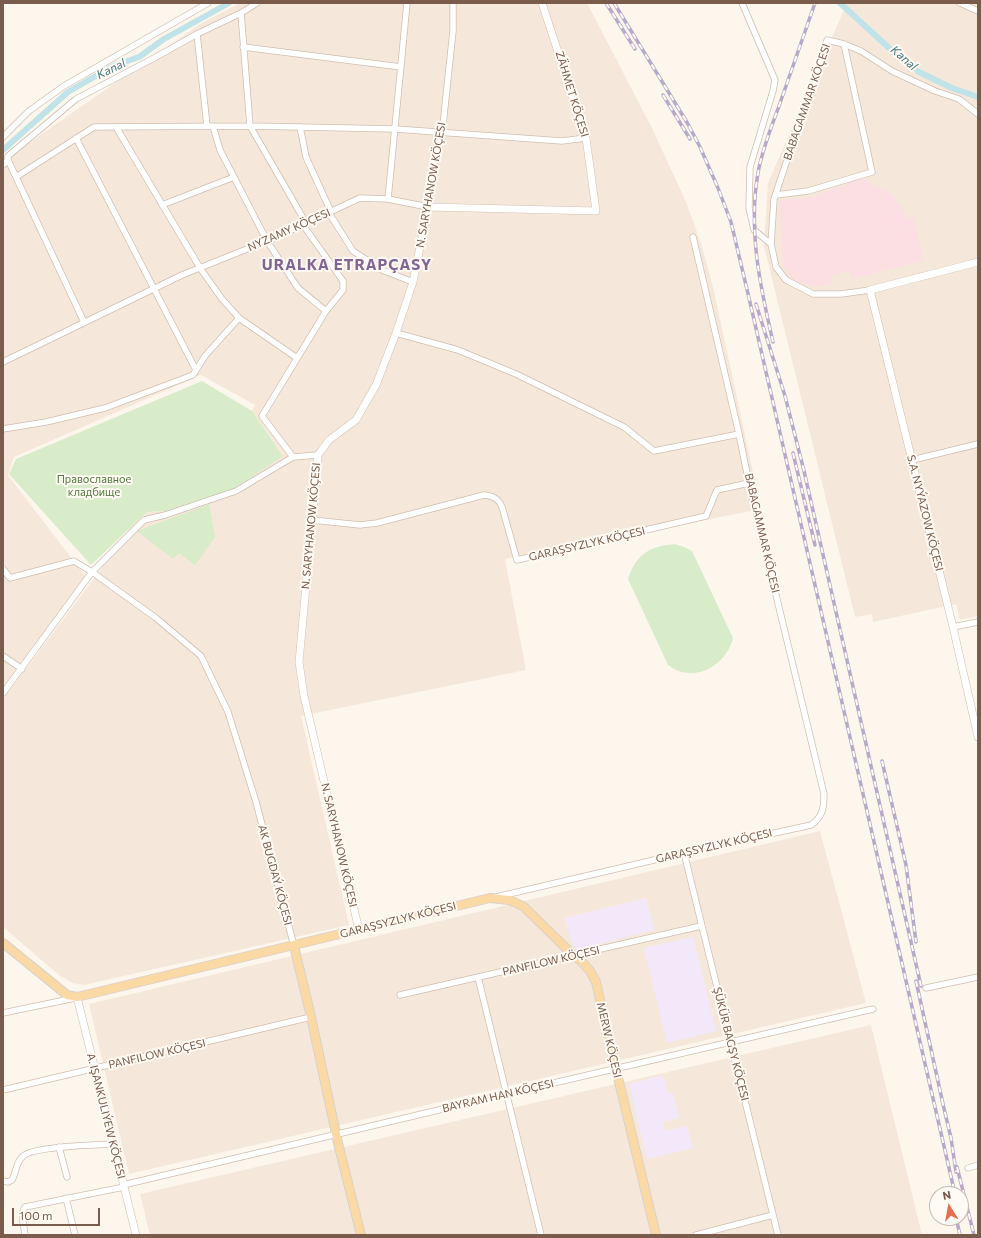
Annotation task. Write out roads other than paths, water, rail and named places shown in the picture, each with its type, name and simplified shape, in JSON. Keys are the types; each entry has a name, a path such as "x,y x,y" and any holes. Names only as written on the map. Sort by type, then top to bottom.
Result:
{"main road":[{"name":"ZÄHMET KÖÇESI","path":"542,3 586,138 596,211"},
{"name":"NYZAMY KÖÇESI","path":"428,207 596,211"},
{"name":"N. SARYHANOW KÖÇESI","path":"359,930 304,696 299,662 318,455 329,440 356,420 376,385 396,333 413,282 428,207"},
{"path":"870,290 978,262"},
{"name":"S.A. NYÝAZOW KÖÇESI","path":"870,290 953,627 978,737"},
{"name":"GARAŞSYZLYK KÖÇESI","path":"77,997 490,898"},
{"name":"MERW KÖÇESI","path":"490,898 509,900 524,906 574,956 583,963 590,971 596,982 656,1235"},
{"path":"3,943 67,995 77,997"},
{"name":"AK BUGDAÝ KÖÇESI","path":"294,946 336,1134 361,1235"},
{"name":"A. IŞANKULIÝEW KÖÇESI","path":"77,997 136,1235"}],"street":[{"path":"3,137 29,111 64,86 208,3"},
{"path":"3,165 8,160 8,156 76,99 258,3"},
{"path":"388,199 407,3"},
{"name":"N. SARYHANOW KÖÇESI","path":"428,207 436,148 443,125 453,31 453,3"},
{"path":"742,3 775,80 774,91 750,167 749,208 754,230 772,244"},
{"path":"960,3 978,11"},
{"path":"240,13 250,126 304,224 343,281 343,290 326,311 262,416 293,457"},
{"path":"197,34 210,126 220,150 267,241 298,288 326,311"},
{"name":"BABAGAMMAR KÖÇESI","path":"870,290 841,294 813,294 786,280 776,267 772,244 774,200 827,40 844,44 861,51 892,71 935,91 959,99 978,114"},
{"path":"776,195 808,191 872,172 844,44"},
{"path":"243,47 401,67"},
{"path":"16,177 94,127 250,126 395,129 562,141 586,138"},
{"path":"116,127 200,268 239,318 297,358"},
{"path":"300,127 306,157 330,212 353,251 382,270 413,282"},
{"path":"76,138 196,370"},
{"path":"8,160 84,322"},
{"path":"162,205 234,177"},
{"name":"NYZAMY KÖÇESI","path":"3,362 182,275 267,241 360,198 388,199 428,207"},
{"name":"BABAGAMMAR KÖÇESI","path":"693,237 749,482 824,794 824,808 817,821 811,825"},
{"path":"3,429 46,422 105,408 192,374 205,356 239,318"},
{"path":"396,333 458,350 516,374 624,427 654,451 739,434"},
{"path":"912,460 978,444"},
{"path":"3,693 92,572 144,520 166,516 236,491 293,457 318,455"},
{"name":"GARAŞSYZLYK KÖÇESI","path":"312,520 360,525 484,495 492,496 498,500 502,506 517,560 706,516 717,490 749,482"},
{"name":"AK BUGDAÝ KÖÇESI","path":"3,569 10,578 74,561 92,572 156,618 201,656 228,712 256,802 294,946"},
{"path":"953,627 978,622"},
{"path":"3,656 22,669"},
{"name":"GARAŞSYZLYK KÖÇESI","path":"490,898 811,825"},
{"name":"ŞÜKÜR BAGŞY KÖÇESI","path":"684,853 778,1235"},
{"name":"PANFILOW KÖÇESI","path":"400,995 701,926"},
{"path":"478,977 541,1235"},
{"path":"926,988 978,977"},
{"path":"3,1013 77,997"},
{"name":"BAYRAM HAN KÖÇESI","path":"25,1235 23,1216 24,1208 27,1206 124,1186 336,1134 873,1009"},
{"name":"PANFILOW KÖÇESI","path":"3,1090 311,1017"},
{"path":"3,1181 8,1182 12,1180 23,1155 29,1152 59,1147 113,1144"},
{"path":"59,1147 67,1177"},
{"path":"968,1168 978,1166"},
{"path":"66,1198 74,1235"},
{"path":"696,1235 773,1215"}],"waterway":[{"name":"Kanal","path":"3,150 68,92 113,66 139,57 164,39 229,3"},
{"name":"Kanal","path":"840,3 889,48 919,72 952,88 978,97"}],"railway":[{"path":"606,3 635,49"},
{"path":"614,3 688,124 718,188 731,222 953,1186"},
{"path":"773,342 757,258 754,216 755,194 764,147 815,3"},
{"path":"663,95 690,139"},
{"path":"756,304 785,396 804,471 921,986"},
{"path":"793,453 815,545"},
{"path":"882,761 906,865 916,942"},
{"path":"916,981 943,1104"},
{"path":"942,1100 951,1138 956,1172"},
{"path":"957,1167 974,1235"},
{"path":"958,1226 960,1235"}],"district":[{"name":"URALKA ETRAPÇASY","path":"347,265"}],"park label":[{"name":"Православное кладбище","path":"94,485"}]}
